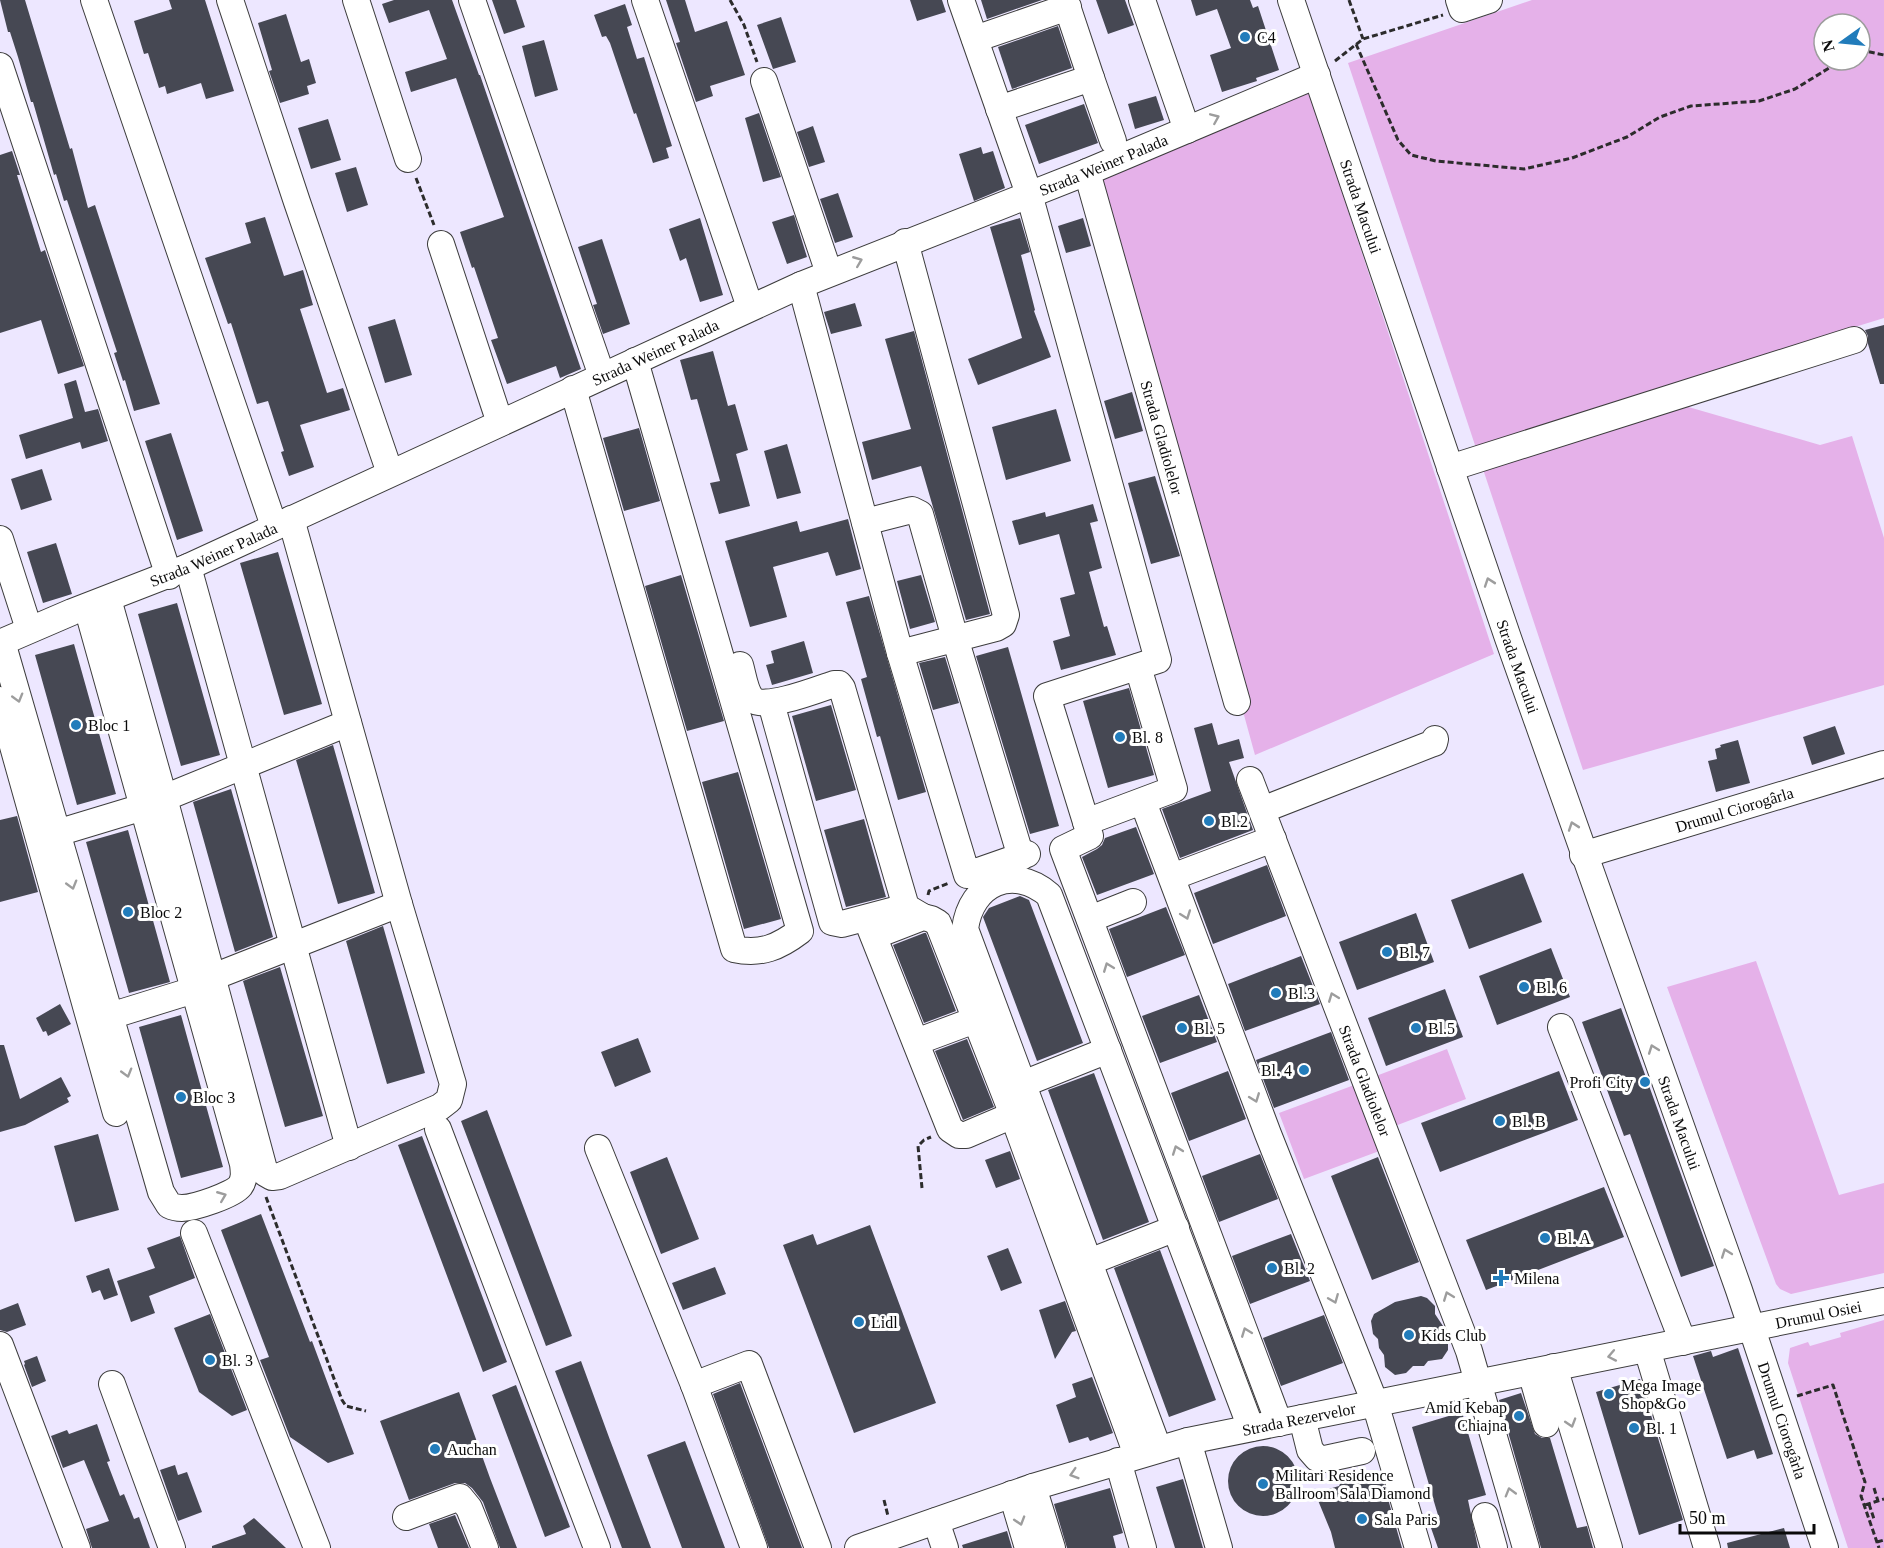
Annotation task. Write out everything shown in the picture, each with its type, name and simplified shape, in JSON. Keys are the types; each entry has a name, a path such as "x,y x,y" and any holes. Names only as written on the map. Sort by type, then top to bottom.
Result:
{"street":[{"path":"94,0 283,522 348,723 453,1084 450,1100 440,1107 280,1176 272,1177 265,1173 204,984 97,603"},
{"path":"230,0 390,473"},
{"path":"356,0 408,159"},
{"path":"472,0 602,376"},
{"path":"645,0 750,307"},
{"path":"961,0 1029,194 1158,660 1047,696 1090,836 1063,849 1291,1420 1317,1458 1325,1459 1362,1451"},
{"path":"1142,0 1187,129"},
{"name":"Strada Macului","path":"1291,0 1584,855 1752,1328"},
{"path":"1461,4 1489,0"},
{"path":"975,39 1067,4 1113,141"},
{"path":"0,66 179,571 244,765 349,1146"},
{"name":"Strada Weiner Palada","path":"1,642 179,571 801,285 904,242 1087,172 1317,75"},
{"path":"999,109 1091,78"},
{"path":"764,81 829,273"},
{"name":"Strada Gladiolelor","path":"1087,172 1237,702"},
{"path":"900,653 996,628 1003,624 1006,615 904,242"},
{"path":"441,244 500,423"},
{"path":"801,285 900,653 967,875 1024,856 955,638 920,514 912,510 865,522"},
{"path":"1450,468 1854,340"},
{"path":"643,357 751,696 756,702 771,703 839,684 914,912"},
{"path":"643,357 800,931"},
{"path":"573,389 734,949 750,952 763,950 788,940 800,931 832,922 870,927 914,912 938,924 1013,1115 1138,1455"},
{"path":"0,539 29,629"},
{"path":"1,642 161,1192 169,1205 179,1209 239,1188 245,1177 204,984"},
{"path":"1086,822 1174,789 1138,667"},
{"path":"0,699 116,1113"},
{"path":"771,703 832,922"},
{"path":"57,833 154,802 348,723"},
{"path":"1262,810 1434,743 1435,739"},
{"name":"Drumul Ciorogârla","path":"1584,855 1884,764"},
{"name":"Strada Gladiolelor","path":"1250,780 1469,1351 1526,1548"},
{"path":"1143,802 1268,1134 1375,1403 1418,1548"},
{"path":"1172,877 1273,839"},
{"path":"1143,1548 1138,1455 1089,1262 966,929 967,914 972,903 982,891 993,884 1008,879 1024,880 1040,887 1049,895 1251,1428"},
{"path":"1090,919 1133,902"},
{"path":"110,1016 204,984 399,903"},
{"path":"870,927 950,1130 959,1135 966,1135 1013,1115"},
{"path":"916,1042 975,1020"},
{"path":"1561,1027 1683,1342"},
{"path":"1023,1084 1108,1050"},
{"path":"438,1129 597,1548"},
{"path":"598,1149 694,1385 754,1548"},
{"path":"1089,1262 1176,1228"},
{"path":"194,1233 317,1548"},
{"path":"1739,1290 1762,1310 1790,1320"},
{"name":"Drumul Osiei","path":"1752,1328 1884,1301"},
{"name":"Drumul Ciorogârla","path":"1752,1328 1825,1548"},
{"name":"Strada Rezervelor","path":"858,1548 1022,1490 1188,1441 1752,1328"},
{"path":"0,1345 77,1548"},
{"path":"1647,1349 1707,1548"},
{"path":"694,1385 749,1364 818,1548"},
{"path":"1543,1370 1546,1424"},
{"path":"1543,1370 1609,1548"},
{"path":"112,1384 172,1548"},
{"path":"1188,1441 1219,1548"},
{"path":"1022,1490 1028,1548"},
{"path":"1022,1490 1052,1548"},
{"path":"406,1517 460,1497 469,1508 485,1548"},
{"path":"1485,1516 1494,1548"},
{"path":"936,1521 945,1548"}],"path":[{"path":"730,0 744,25 764,81"},
{"path":"1349,0 1363,39"},
{"path":"1317,75 1363,39 1461,4"},
{"path":"1356,44 1398,140 1411,155 1436,161 1524,169 1583,154 1627,137 1660,117 1691,106 1759,101 1795,89 1823,72"},
{"path":"408,159 441,244"},
{"path":"914,912 929,891 967,875"},
{"path":"922,1188 918,1146 924,1140 950,1130"},
{"path":"243,1164 258,1179 262,1187 342,1400 346,1406 366,1411"},
{"path":"1777,1402 1833,1385 1865,1482 1862,1496 1874,1519"},
{"path":"1874,1488 1878,1501"},
{"path":"1867,1504 1884,1499"},
{"path":"1867,1504 1879,1548"},
{"path":"1877,1542 1884,1540"}],"shaded area":[{"path":"1532,0 1884,0 1884,318 1671,384 1678,404 1820,445 1852,436 1884,538 1884,685 1583,770 1348,63"},
{"path":"1308,89 1494,654 1255,755 1096,177"},
{"path":"1756,961 1839,1195 1884,1183 1884,1273 1791,1294 1780,1289 1776,1284 1667,987"},
{"path":"1447,1049 1466,1099 1395,1126 1376,1076"},
{"path":"1357,1084 1382,1150 1304,1179 1279,1113"},
{"path":"1884,1320 1884,1548 1848,1548 1788,1363 1790,1348 1808,1342 1810,1346 1841,1337 1840,1333"}],"building":[{"path":"0,0 25,0 70,149 72,148 88,208 95,205 160,404 134,411 67,200 64,201 56,174 54,175"},
{"path":"169,0 205,0 234,91 206,99 201,83 167,94 165,86 159,88 148,53 144,54 134,21 172,9"},
{"path":"394,0 452,0 581,369 560,378 556,366 507,384 491,340 498,338 460,232 504,217 456,78 411,92 405,72 447,59 429,10 389,23 382,4"},
{"path":"492,0 516,0 525,27 504,34"},
{"path":"666,0 685,0 695,32 727,21 745,75 710,86 713,96 696,102 676,43 680,42"},
{"path":"910,0 942,0 946,12 917,21"},
{"path":"981,0 1042,0 987,19"},
{"path":"1096,0 1125,0 1134,25 1108,34"},
{"name":"C4","path":"1191,0 1250,0 1253,8 1258,6 1279,70 1256,78 1257,81 1222,92 1210,55 1231,48 1217,9 1196,16"},
{"path":"625,4 632,25 627,27 637,59 644,57 672,146 666,148 669,158 653,163 610,43 606,36 602,37 594,15"},
{"path":"286,14 301,62 309,59 316,83 307,86 309,94 280,103 269,71 272,70 258,23"},
{"path":"781,17 796,62 773,69 757,25"},
{"path":"1058,26 1072,68 1012,89 998,47"},
{"path":"544,40 558,90 535,97 522,46"},
{"path":"1156,96 1164,120 1135,129 1128,104"},
{"path":"1084,104 1098,143 1039,164 1025,125"},
{"path":"759,113 781,177 763,182 745,118"},
{"path":"328,119 341,160 311,169 298,128"},
{"path":"813,126 825,162 809,167 797,132"},
{"path":"981,147 983,154 993,151 1005,188 974,201 959,154"},
{"path":"12,151 20,175 17,175 41,252 45,250 84,366 58,374 41,320 0,333 0,155"},
{"path":"356,167 368,205 347,212 335,173"},
{"path":"838,193 853,237 835,243 820,199"},
{"path":"794,215 807,257 787,264 772,222"},
{"path":"265,217 284,276 303,270 313,305 300,309 327,393 343,388 350,410 300,425 314,467 289,476 281,452 284,451 268,401 257,404 231,323 228,324 205,258 251,243 245,223"},
{"path":"700,218 723,295 700,302 686,258 680,261 669,229"},
{"path":"1020,218 1030,252 1021,255 1034,311 1051,357 978,385 968,359 1022,338 990,227"},
{"path":"1083,218 1091,246 1066,253 1058,226"},
{"path":"602,239 630,324 603,334 593,305 597,304 578,247"},
{"path":"855,303 862,326 831,334 824,312"},
{"path":"395,319 412,375 385,383 368,327"},
{"path":"1884,325 1884,384 1880,384 1865,330"},
{"path":"914,331 990,614 966,620 921,466 872,480 862,442 911,429 885,339"},
{"path":"713,351 728,406 735,404 748,450 736,454 750,506 719,514 710,483 720,481 697,399 691,400 680,360"},
{"path":"76,380 85,412 98,409 108,441 82,449 80,442 26,459 19,435 73,418 64,384"},
{"path":"1132,392 1143,431 1115,439 1104,401"},
{"path":"1056,409 1071,461 1006,480 992,427"},
{"path":"639,428 660,501 624,511 603,438"},
{"path":"171,433 203,531 177,540 145,441"},
{"path":"787,444 801,493 777,499 764,451"},
{"path":"42,469 52,500 21,510 11,479"},
{"path":"1155,476 1180,556 1151,564 1128,483"},
{"path":"1093,504 1098,521 1090,523 1102,568 1089,572 1104,627 1107,626 1116,655 1061,670 1053,641 1070,636 1060,598 1075,594 1059,534 1019,545 1012,521 1045,512 1046,517"},
{"path":"848,519 861,569 836,576 828,552 773,567 787,617 750,627 725,541 797,521 800,532"},
{"path":"56,543 72,594 43,603 27,552"},
{"path":"278,552 322,704 284,715 240,563"},
{"path":"681,575 724,721 687,731 645,586"},
{"path":"921,575 935,622 910,629 897,581"},
{"path":"869,596 926,792 898,800 861,679 867,677 846,602"},
{"path":"177,603 220,755 181,766 138,614"},
{"path":"804,641 813,673 772,685 766,665 774,663 771,651"},
{"name":"Bloc 1","path":"74,644 116,794 77,805 35,655"},
{"path":"1008,647 1059,826 1030,834 976,656"},
{"path":"945,657 959,703 933,710 919,663"},
{"name":"Bl. 8","path":"1129,688 1154,775 1108,788 1083,701"},
{"path":"831,705 856,790 816,801 792,716"},
{"name":"Bl.2","path":"1212,723 1218,745 1239,739 1244,758 1229,762 1253,830 1180,858 1162,809 1211,791 1194,728"},
{"path":"1835,726 1845,754 1812,765 1803,737"},
{"path":"1738,740 1750,783 1716,792 1708,761 1717,759 1715,749 1721,747 1720,745"},
{"path":"333,745 375,893 338,904 296,760"},
{"path":"738,772 781,919 744,929 702,782"},
{"path":"231,789 273,937 235,952 193,802"},
{"path":"17,816 38,892 0,902 0,820"},
{"path":"864,819 886,897 846,907 824,830"},
{"path":"1136,827 1154,874 1097,895 1082,857 1102,845 1105,838"},
{"name":"Bloc 2","path":"128,830 170,982 129,993 86,842"},
{"path":"1267,865 1286,916 1213,944 1194,893"},
{"path":"1523,873 1542,922 1469,949 1451,900"},
{"path":"1020,896 1029,900 1083,1043 1037,1061 983,917 989,908"},
{"path":"1166,907 1185,955 1127,977 1109,929"},
{"name":"Bl. 7","path":"1416,913 1434,962 1357,990 1339,942"},
{"path":"383,926 425,1073 387,1084 346,941"},
{"path":"926,933 956,1011 924,1023 893,945"},
{"name":"Bl. 6","path":"1551,948 1570,997 1497,1025 1479,976"},
{"name":"Bl.3","path":"1301,956 1320,1004 1245,1031 1228,984"},
{"path":"280,967 323,1116 285,1127 243,981"},
{"name":"Bl.5","path":"1445,989 1463,1037 1386,1066 1368,1018"},
{"name":"Bl. 5","path":"1199,995 1217,1042 1160,1063 1142,1016"},
{"path":"60,1004 71,1024 48,1036 46,1031 43,1032 36,1018"},
{"path":"1621,1008 1714,1266 1681,1277 1630,1134 1624,1136 1582,1022"},
{"name":"Bloc 3","path":"181,1015 223,1167 181,1178 139,1027"},
{"name":"Bl. 4","path":"1331,1032 1349,1080 1274,1108 1256,1060"},
{"path":"638,1038 651,1072 615,1087 601,1052"},
{"path":"967,1039 994,1107 963,1120 935,1051"},
{"path":"0,1045 4,1045 20,1099 61,1077 71,1096 67,1098 69,1102 25,1125 0,1132"},
{"name":"Bl. 4","path":"1228,1071 1246,1119 1189,1141 1171,1093"},
{"name":"Bl. B","path":"1559,1071 1578,1120 1440,1172 1421,1123"},
{"path":"1094,1073 1149,1222 1103,1240 1048,1090"},
{"path":"487,1110 572,1336 546,1346 461,1121"},
{"path":"98,1134 119,1210 75,1222 54,1146"},
{"path":"422,1136 507,1362 483,1372 398,1145"},
{"path":"1010,1151 1020,1179 996,1188 985,1160"},
{"path":"1260,1154 1278,1199 1219,1222 1202,1176"},
{"path":"667,1157 699,1239 661,1254 630,1172"},
{"path":"1378,1157 1419,1262 1372,1280 1331,1176"},
{"name":"Bl. A","path":"1604,1187 1624,1237 1486,1290 1466,1240"},
{"path":"261,1214 354,1454 328,1463 290,1437 260,1360 269,1357 221,1230"},
{"name":"Lidl","path":"870,1225 936,1403 854,1433 783,1245 813,1234 817,1245"},
{"name":"Bl. 2","path":"1291,1234 1310,1281 1250,1304 1232,1256"},
{"path":"180,1236 195,1278 149,1296 155,1313 131,1322 117,1281 155,1268 147,1248"},
{"path":"1008,1248 1022,1283 1001,1291 987,1256"},
{"path":"1160,1250 1216,1400 1169,1417 1114,1268"},
{"path":"715,1267 726,1294 683,1310 672,1283"},
{"path":"109,1268 118,1295 104,1300 100,1290 92,1293 86,1276"},
{"name":"Kids Club","path":"1421,1296 1427,1298 1435,1306 1435,1314 1443,1326 1448,1350 1442,1359 1428,1361 1424,1366 1413,1366 1406,1373 1395,1375 1385,1367 1384,1355 1379,1348 1378,1339 1373,1334 1371,1321 1374,1314 1395,1302"},
{"path":"1065,1301 1076,1331 1072,1332 1055,1359 1039,1310"},
{"path":"18,1303 26,1325 7,1332 0,1330 0,1310"},
{"name":"Bl. 3","path":"210,1314 247,1410 232,1416 199,1392 174,1328"},
{"path":"1324,1315 1343,1363 1281,1386 1263,1338"},
{"path":"1738,1348 1773,1454 1757,1459 1754,1450 1727,1459 1693,1356 1711,1351 1713,1357"},
{"path":"37,1356 46,1381 32,1387 24,1361"},
{"path":"581,1361 651,1548 622,1548 555,1371"},
{"path":"1092,1377 1113,1433 1090,1441 1088,1437 1069,1443 1056,1405 1076,1397 1072,1384"},
{"name":"Bl. 1","path":"1640,1379 1683,1520 1639,1535 1596,1392"},
{"path":"740,1383 802,1548 769,1548 713,1394"},
{"path":"516,1385 570,1527 545,1537 492,1395"},
{"name":"Auchan","path":"459,1392 517,1548 500,1548 483,1502 465,1483 455,1483 409,1500 380,1421"},
{"path":"1521,1393 1535,1434 1542,1438 1550,1438 1577,1528 1587,1526 1593,1548 1541,1548 1499,1400"},
{"path":"1462,1412 1486,1495 1468,1500 1478,1548 1438,1548 1430,1525 1440,1522 1412,1427"},
{"path":"97,1424 110,1461 107,1462 120,1496 124,1494 134,1519 139,1517 150,1548 92,1548 86,1529 109,1521 84,1460 63,1468 51,1436 67,1430 69,1434"},
{"path":"685,1441 725,1548 682,1548 647,1455"},
{"name":"Militari Residence Ballroom Sala Diamond","path":"1263,1446 1276,1449 1288,1456 1295,1468 1298,1481 1295,1494 1288,1506 1276,1513 1263,1516 1250,1513 1238,1506 1231,1494 1228,1481 1231,1468 1238,1456 1250,1449"},
{"path":"175,1465 178,1475 187,1472 202,1512 178,1521 160,1470"},
{"name":"Sala Paris","path":"1366,1471 1382,1478 1402,1548 1335,1548 1315,1493 1339,1486 1343,1478 1353,1472"},
{"path":"1183,1479 1203,1548 1175,1548 1156,1487"},
{"path":"1110,1488 1123,1533 1113,1536 1116,1548 1067,1548 1054,1504"},
{"path":"455,1515 469,1548 438,1548 429,1524"},
{"path":"254,1518 286,1548 212,1548 212,1546 246,1534 243,1526"},
{"path":"1784,1528 1790,1548 1728,1548 1727,1543"},
{"path":"1007,1531 1012,1548 963,1548 962,1545"}],"place":[{"name":"C4","path":"1245,37"},
{"name":"Bloc 1","path":"76,725"},
{"name":"Bl. 8","path":"1120,737"},
{"name":"Bl.2","path":"1209,821"},
{"name":"Bloc 2","path":"128,912"},
{"name":"Bl. 7","path":"1387,952"},
{"name":"Bl. 6","path":"1524,987"},
{"name":"Bl.3","path":"1276,993"},
{"name":"Bl. 5","path":"1182,1028"},
{"name":"Bl.5","path":"1416,1028"},
{"name":"Bl. 4","path":"1304,1070"},
{"name":"Profi City","path":"1645,1082"},
{"name":"Bloc 3","path":"181,1097"},
{"name":"Bl. B","path":"1500,1121"},
{"name":"Bl. A","path":"1545,1238"},
{"name":"Bl. 2","path":"1272,1268"},
{"name":"Milena","path":"1501,1278"},
{"name":"Lidl","path":"859,1322"},
{"name":"Kids Club","path":"1409,1335"},
{"name":"Bl. 3","path":"210,1360"},
{"name":"Mega Image Shop&Go","path":"1609,1394"},
{"name":"Amid Kebap Chiajna","path":"1519,1416"},
{"name":"Bl. 1","path":"1634,1428"},
{"name":"Auchan","path":"435,1449"},
{"name":"Militari Residence Ballroom Sala Diamond","path":"1263,1484"},
{"name":"Sala Paris","path":"1362,1519"}]}
